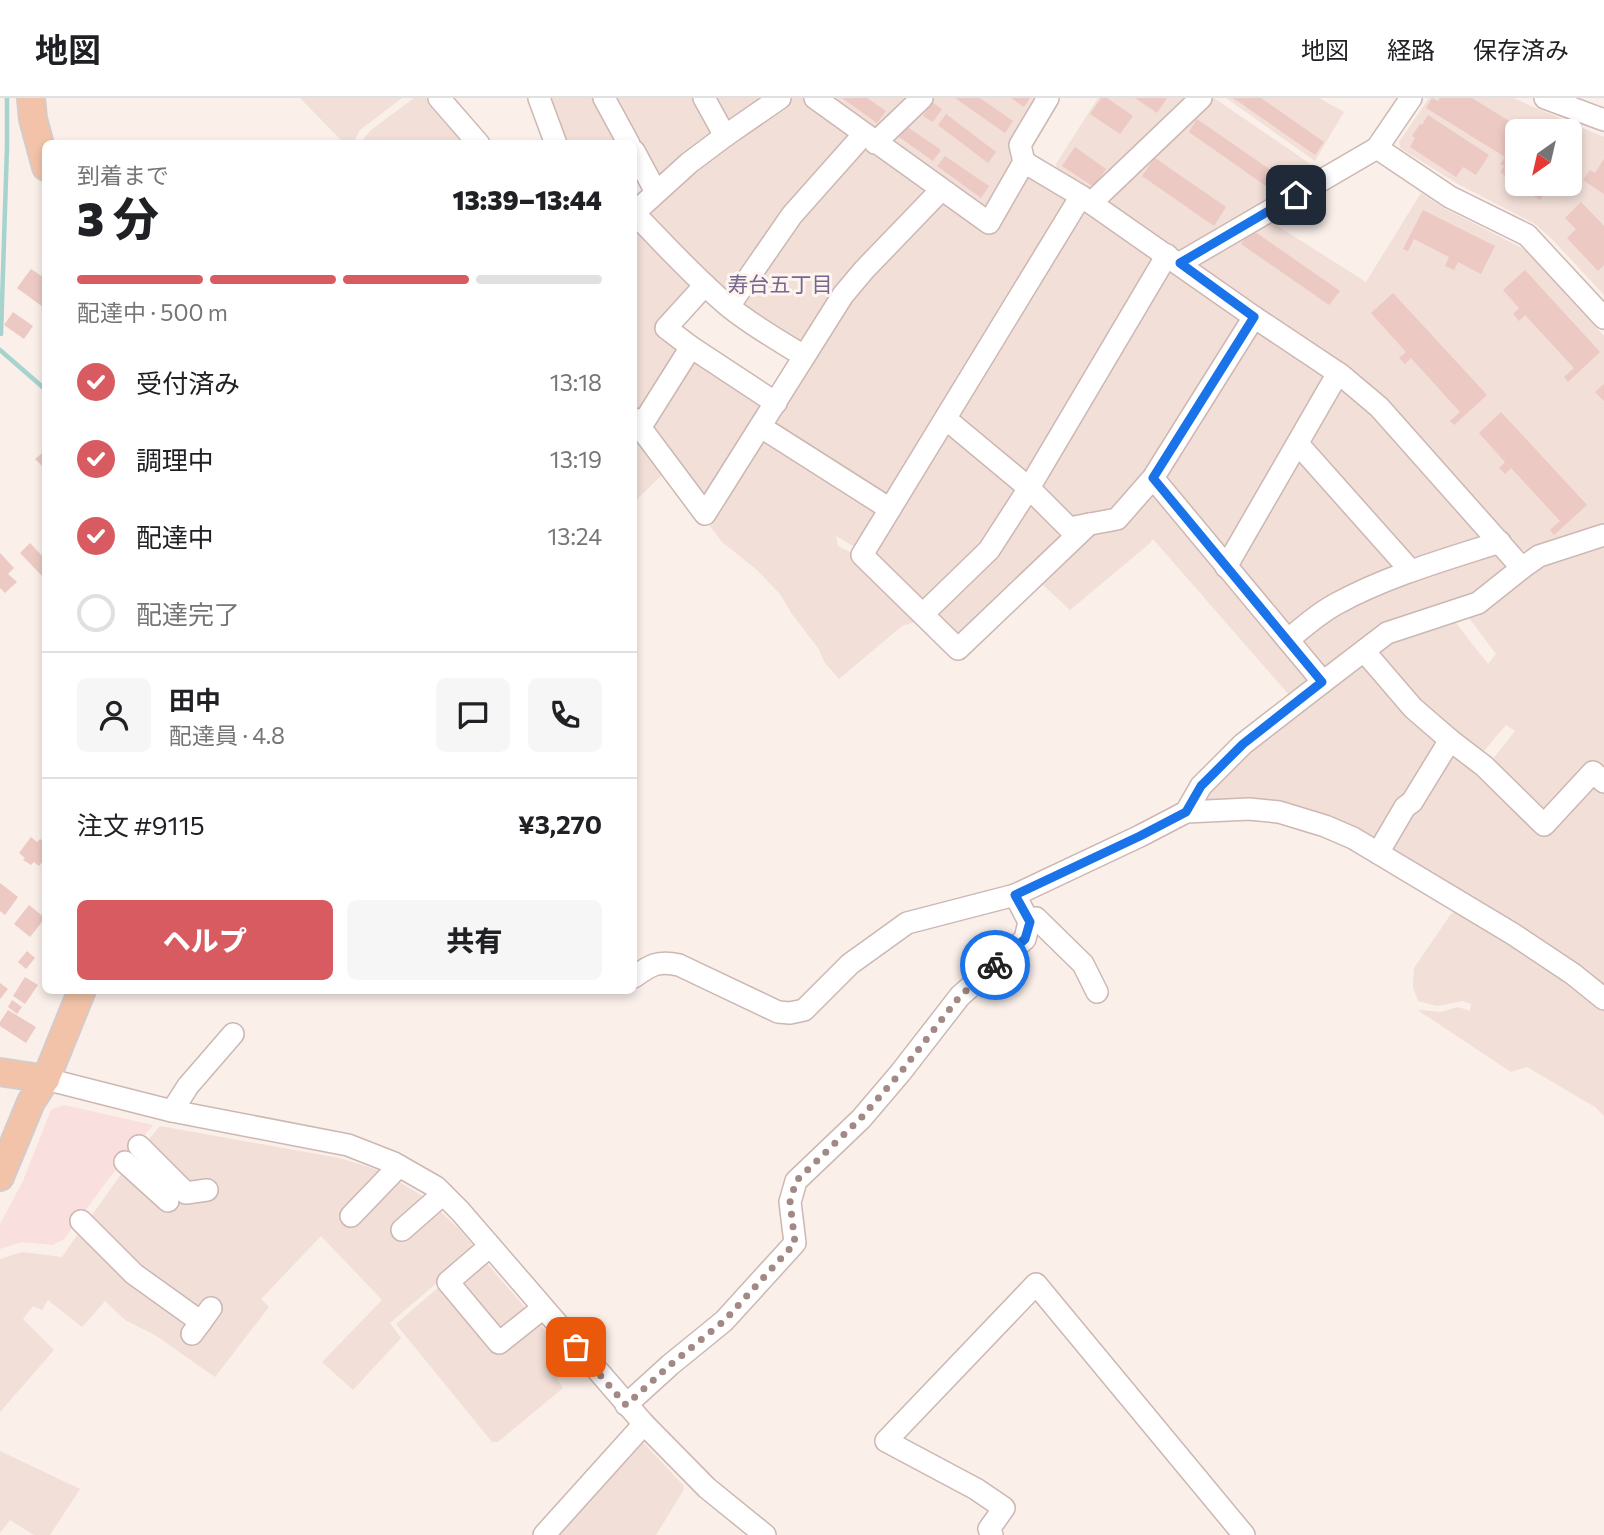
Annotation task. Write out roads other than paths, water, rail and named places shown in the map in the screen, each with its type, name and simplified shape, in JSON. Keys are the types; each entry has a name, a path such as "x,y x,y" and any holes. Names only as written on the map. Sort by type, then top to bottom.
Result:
{"main road":[{"path":"31,98 33,119 42,152"},
{"path":"0,1177 31,1102 46,1079 80,994"},
{"path":"0,1072 46,1079"}],"street":[{"path":"439,98 471,140"},
{"path":"539,98 555,140"},
{"path":"604,98 627,140"},
{"path":"704,98 725,136"},
{"path":"637,210 689,163 780,98"},
{"path":"815,98 989,223 1024,162 1020,145 1048,98"},
{"path":"729,306 792,215 870,139 922,98"},
{"path":"923,614 989,550 1174,259 1377,148 1411,98"},
{"path":"1545,98 1604,120"},
{"path":"1089,524 958,649 862,555 1086,200 1197,99"},
{"path":"1377,148 1450,197 1527,235 1604,318"},
{"path":"637,157 656,192"},
{"path":"1024,162 1174,259 1338,373 1379,407 1522,568"},
{"path":"691,347 637,423 705,514 843,296 864,270 941,190"},
{"path":"637,216 729,306 804,356"},
{"path":"705,285 666,328 776,403"},
{"path":"946,419 1029,488 1069,528 1117,519 1153,478 1254,317"},
{"path":"1226,566 1338,373"},
{"path":"761,427 890,509"},
{"path":"1298,444 1410,571"},
{"path":"1153,478 1322,682"},
{"path":"1186,812 1201,786 1243,744 1387,632 1478,603 1539,556 1604,535"},
{"path":"1288,640 1309,621 1335,604 1410,571 1500,542"},
{"path":"1364,651 1413,708 1484,766 1544,825 1594,772 1604,782"},
{"path":"1378,853 1450,740"},
{"path":"637,975 646,968 664,962 679,965 778,1012 804,1010 850,964 907,923 1015,895 1186,812 1249,809 1279,812 1353,838 1513,934 1573,974 1604,999"},
{"path":"1015,895 1030,922"},
{"path":"626,1405 724,1321 795,1243 790,1202 796,1181 860,1119 901,1072 960,996 1025,939 1030,922 1036,918 1083,964 1097,992"},
{"path":"172,1111 188,1086 233,1034"},
{"path":"46,1079 172,1111 348,1145 399,1166 436,1187 460,1211 626,1405 706,1488 765,1535"},
{"path":"168,1201 132,1154 186,1194 207,1190"},
{"path":"351,1216 399,1166"},
{"path":"402,1230 443,1194"},
{"path":"82,1221 134,1274 201,1321"},
{"path":"490,1246 448,1282 499,1343 543,1308"},
{"path":"992,1535 989,1529 1003,1508 975,1489 886,1441 1035,1284 1244,1535"},
{"path":"544,1535 644,1424"}],"waterway":[{"path":"1,334 7,98"},
{"path":"0,350 42,387"}],"district":[{"name":"寿台五丁目","path":"780,283"}]}
